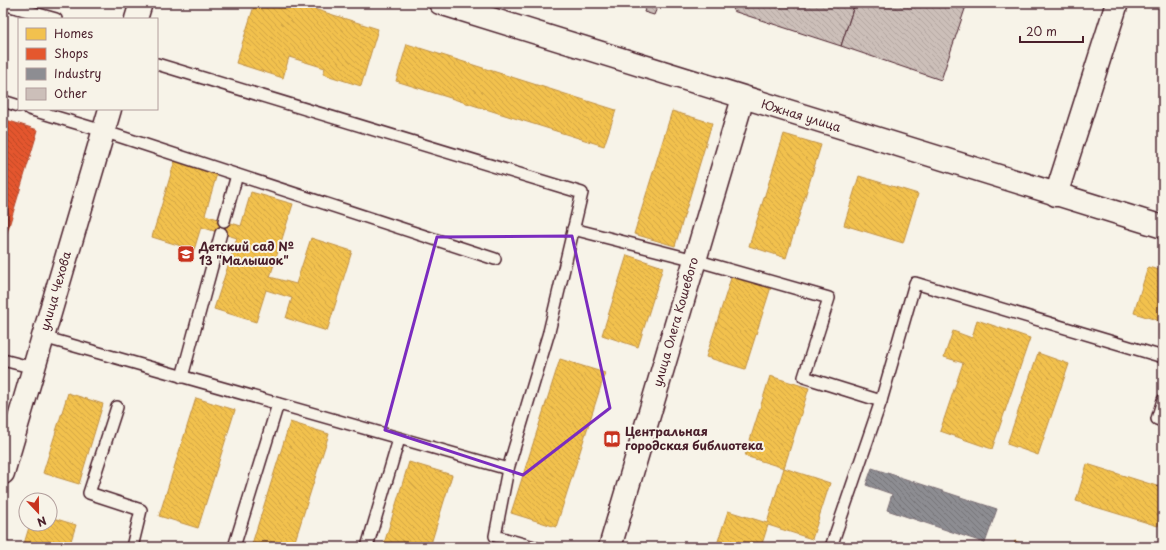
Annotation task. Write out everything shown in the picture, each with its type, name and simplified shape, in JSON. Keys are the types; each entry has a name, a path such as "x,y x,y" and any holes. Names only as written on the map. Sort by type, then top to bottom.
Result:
{"street":[{"path":"136,18 141,3"},
{"name":"Южная улица","path":"440,3 1163,227"},
{"path":"1056,195 1117,3"},
{"name":"улица Олега Кошевого","path":"610,547 743,98"},
{"name":"улица Чехова","path":"3,473 110,110"}],"lane":[{"path":"3,4 52,18"},
{"path":"158,64 582,193 549,332 508,469 496,536 534,547"},
{"path":"3,101 18,106"},
{"path":"32,110 103,131 495,259"},
{"path":"224,221 236,175"},
{"path":"573,228 695,260 829,298 804,377 881,401"},
{"path":"182,377 221,233"},
{"path":"831,547 881,401 915,284 1163,357"},
{"path":"43,337 508,469"},
{"path":"3,360 34,368"},
{"path":"1163,400 1157,419 1163,421"},
{"path":"234,547 278,404"},
{"path":"117,407 89,492 141,510 132,547"},
{"path":"367,547 399,439"}],"highlighted area":[{"path":"572,236 610,408 523,475 385,430 437,237"}],"building: Homes":[{"path":"255,3 295,3 378,29 361,86 323,74 325,68 289,57 283,78 236,63"},
{"path":"407,44 616,110 604,146 396,81"},
{"path":"672,111 712,123 675,246 634,234"},
{"path":"784,134 821,145 786,258 749,246"},
{"path":"176,157 218,170 205,215 241,226 251,192 293,204 270,277 296,284 311,238 352,251 327,331 286,318 292,298 266,290 256,322 214,309 237,238 201,227 194,250 152,237"},
{"path":"859,176 918,194 903,243 844,225"},
{"path":"627,255 663,267 638,347 602,335"},
{"path":"1148,267 1163,271 1163,322 1134,313"},
{"path":"732,275 771,287 745,369 706,357"},
{"path":"977,320 1030,338 992,449 940,431 963,363 944,357 953,331 972,338"},
{"path":"1038,353 1069,364 1038,455 1007,444"},
{"path":"560,359 605,373 556,527 511,513"},
{"path":"770,376 809,388 784,468 745,456"},
{"path":"68,393 103,404 79,484 43,473"},
{"path":"196,398 235,410 198,528 159,516"},
{"path":"290,422 329,434 293,547 262,547 252,544"},
{"path":"409,462 452,475 430,547 383,547"},
{"path":"1087,464 1163,488 1163,512 1158,526 1076,501"},
{"path":"784,468 830,483 812,539 768,525 761,547 716,547 728,511 767,523"},
{"path":"58,519 76,525 69,547 23,547 28,532 58,532"},
{"path":"1015,541 1033,547 1013,547"}],"building: Shops":[{"path":"3,119 38,130 3,246"}],"building: Industry":[{"path":"872,468 997,509 985,543 887,510 892,494 866,485"}],"building: Other":[{"path":"647,3 659,3 654,15 644,12"},
{"path":"735,3 855,3 841,46 733,11"},
{"path":"855,3 967,3 941,80 841,46"}],"place":[{"name":"Детский сад № 13 \"Малышок\"","path":"186,254"},
{"name":"Центральная городская библиотека","path":"612,439"}]}
